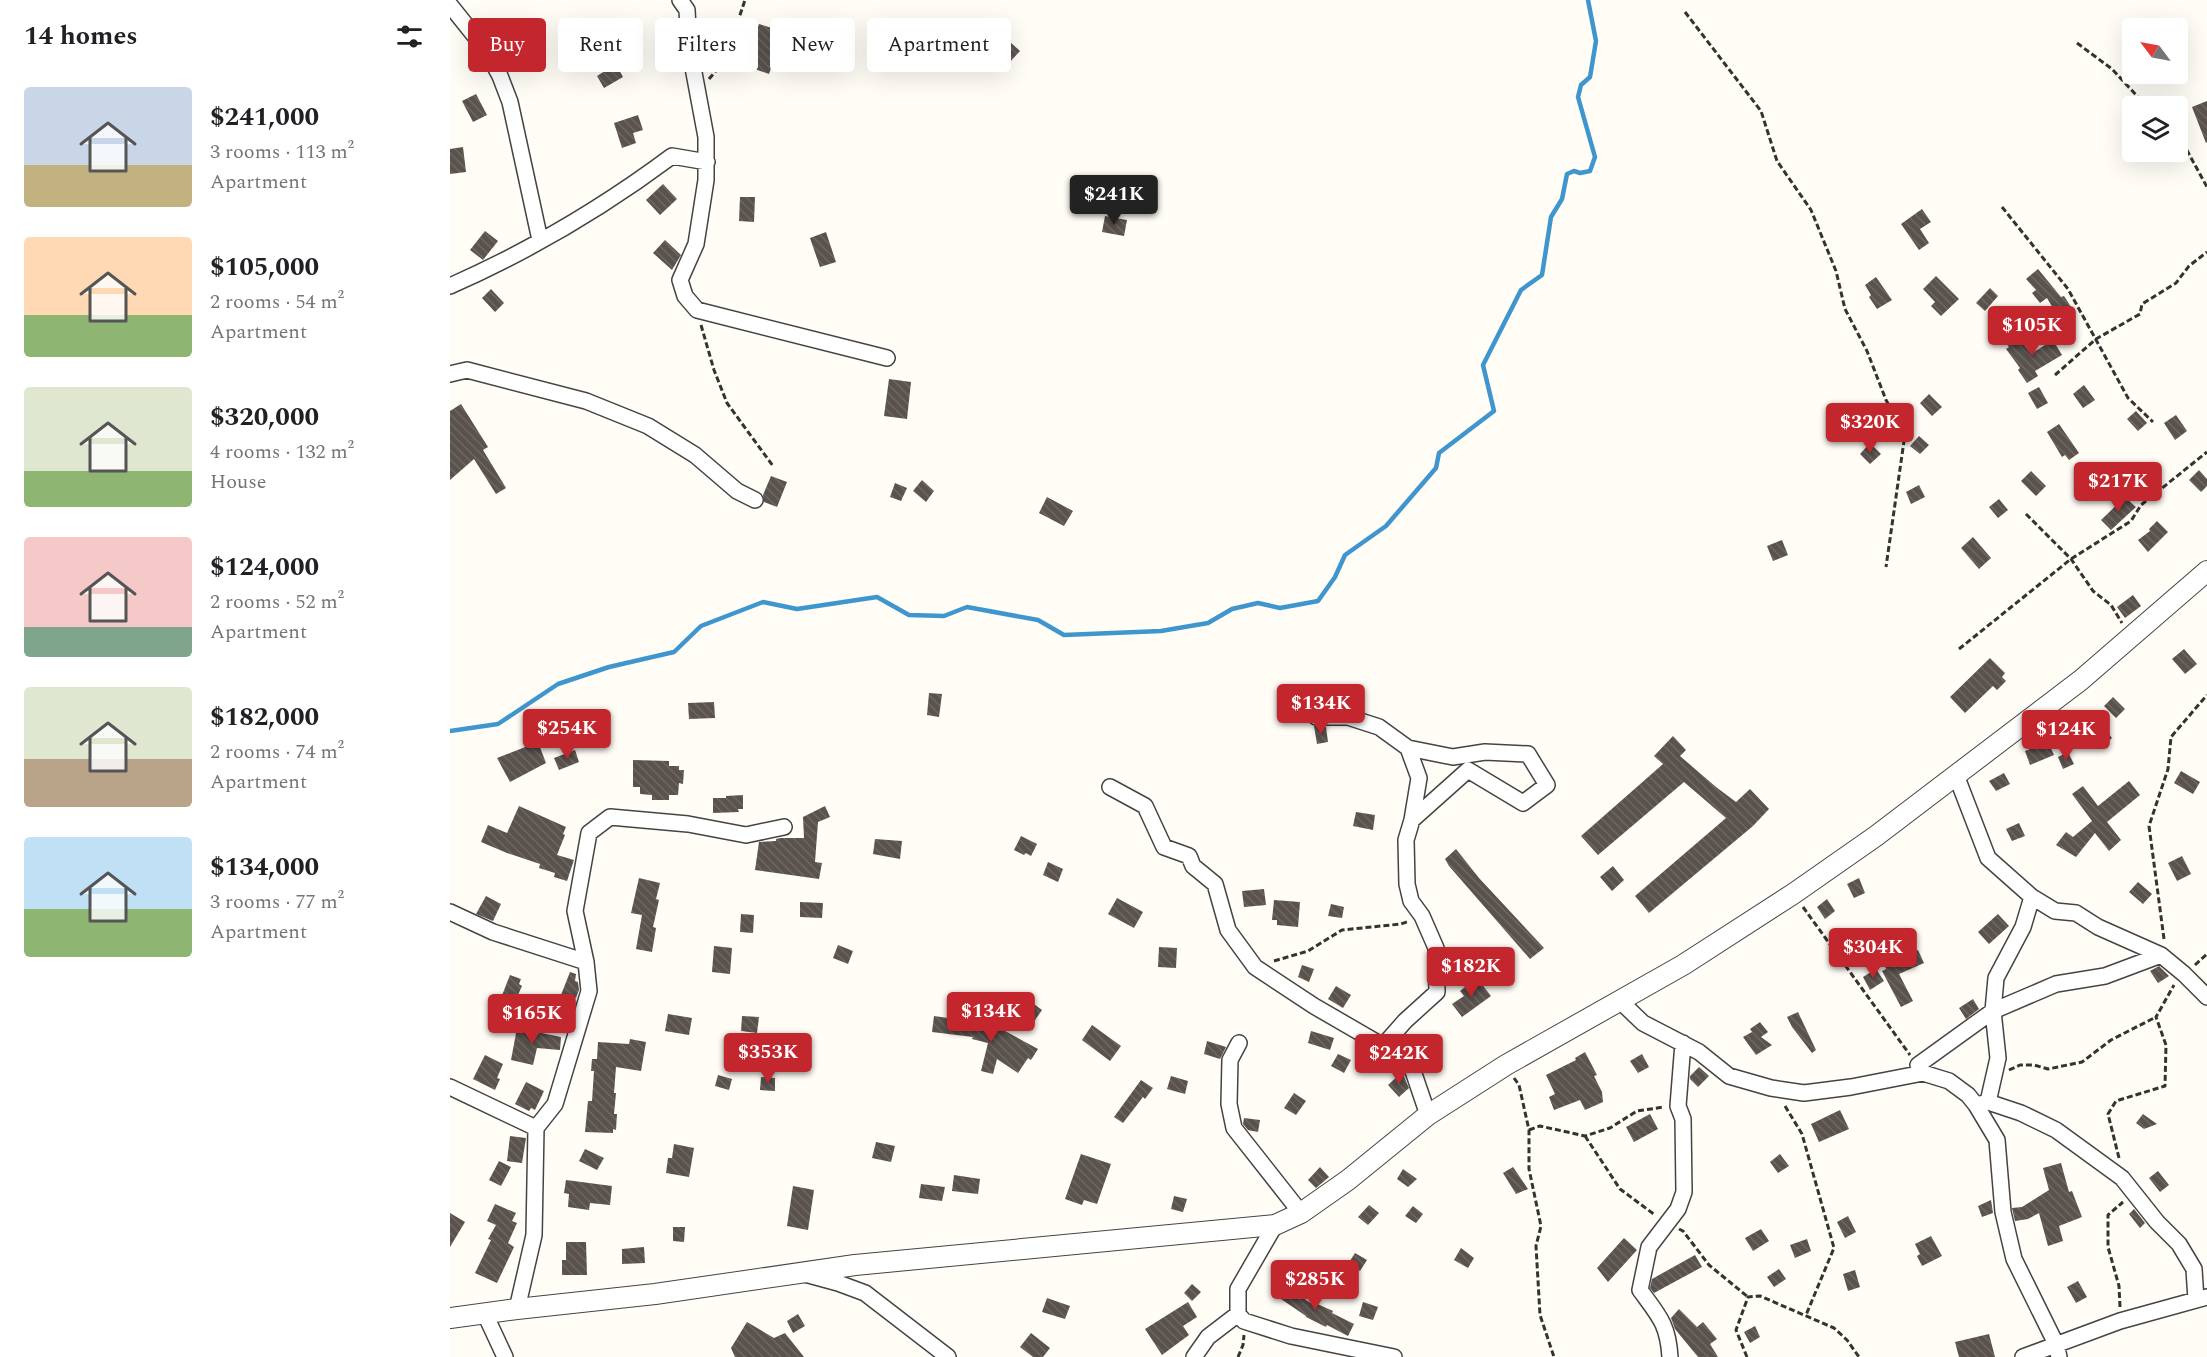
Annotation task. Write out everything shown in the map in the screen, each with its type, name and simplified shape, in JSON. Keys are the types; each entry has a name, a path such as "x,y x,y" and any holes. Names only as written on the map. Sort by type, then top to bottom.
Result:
{"street":[{"path":"680,0 687,10 689,46 706,137 706,180 696,244 680,280 685,296 697,310 887,358"},
{"path":"450,5 486,50 510,102 540,240"},
{"path":"450,285 540,240 638,181 672,156 706,162"},
{"path":"450,374 467,370 586,401 648,426 695,455 737,491 755,500"},
{"path":"450,1318 655,1294 797,1272 1275,1225 1301,1213 1385,1151 1428,1115 1506,1065 1683,965 1793,894 1876,836 2081,680 2207,571"},
{"path":"1316,717 1348,717 1378,727 1408,748 1453,757 1485,752 1527,754 1547,785 1523,803 1468,770"},
{"path":"1383,1046 1405,1021 1437,992 1436,948 1422,916 1411,901 1407,884 1406,840 1419,778 1408,748"},
{"path":"1412,820 1485,752"},
{"path":"1956,775 1988,858 2032,897 2055,911 2076,913 2098,927 2164,958 2207,997"},
{"path":"1110,787 1145,806 1164,847 1188,856 1193,866 1215,884 1228,930 1255,967 1314,1006 1383,1046 1412,1068 1428,1115"},
{"path":"517,1309 534,1235 536,1128 555,1104 589,991 586,962 575,910 589,833 610,817 688,824 746,835 784,827"},
{"path":"2032,897 2022,927 1996,978 1993,1011 1998,1058 1994,1078 1982,1103 1997,1140 2003,1212 2014,1259 2057,1350"},
{"path":"450,912 493,932 586,962"},
{"path":"1918,1065 1993,1011 2055,984 2105,976 2164,958"},
{"path":"1619,1000 1643,1023 1699,1052 1729,1076 1771,1088 1804,1092 1851,1087 1923,1072 1949,1081 1982,1103 2021,1113 2056,1130 2127,1184 2157,1222 2179,1244 2194,1269 2202,1298 2120,1321 2057,1350 2023,1357"},
{"path":"1239,1042 1230,1060 1229,1104 1234,1128 1301,1213"},
{"path":"1670,1357 1665,1324 1640,1290 1650,1247 1678,1209 1684,1192 1683,1119 1678,1106 1683,1043"},
{"path":"450,1087 536,1128"},
{"path":"1241,1317 1238,1289 1275,1225"},
{"path":"797,1272 865,1293 948,1357"},
{"path":"485,1314 505,1357"},
{"path":"1194,1357 1208,1337 1241,1317"},
{"path":"1241,1317 1291,1336 1394,1357"}],"path":[{"path":"699,91 725,60 745,0"},
{"path":"1685,12 1761,111 1777,161 1811,210 1836,271 1845,309 1867,351 1886,400 1905,434 1886,567"},
{"path":"2077,43 2112,69 2137,96"},
{"path":"2188,152 2207,187"},
{"path":"2002,207 2068,288 2128,398 2153,422"},
{"path":"2055,375 2096,339 2140,314 2142,304 2176,283 2189,266 2207,252"},
{"path":"697,310 714,370 727,402 773,466"},
{"path":"1959,649 2071,559 2131,521 2140,505 2207,452"},
{"path":"2026,514 2071,559 2093,591 2112,605 2130,637"},
{"path":"1994,1078 2020,1065 2034,1065 2048,1069 2082,1062 2111,1040 2156,1017 2176,982 2164,958 2149,826 2168,769 2171,737 2207,695"},
{"path":"1793,894 1918,1065"},
{"path":"1255,967 1308,951 1342,930 1401,924 1422,916"},
{"path":"2120,1321 2119,1286 2108,1247 2109,1215 2122,1204 2127,1184 2108,1114 2116,1101 2165,1086 2166,1045 2156,1017"},
{"path":"1506,1065 1519,1085 1529,1130 1529,1169 1541,1226 1536,1246 1540,1315 1554,1357"},
{"path":"1771,1088 1788,1108 1802,1134 1834,1248 1806,1315"},
{"path":"1529,1130 1540,1126 1585,1136 1610,1128 1637,1111 1678,1106"},
{"path":"1585,1136 1620,1189 1666,1223 1683,1231 1709,1264 1748,1297 1760,1296 1834,1328 1847,1340 1859,1357"},
{"path":"1747,1357 1736,1330 1748,1297"},
{"path":"1238,1357 1244,1345 1241,1317"}],"building":[{"path":"759,24 770,27 769,74 758,70"},
{"path":"1011,43 1020,51 1011,61"},
{"path":"603,72 620,72 623,77 604,88 597,76"},
{"path":"476,94 487,115 473,122 462,101"},
{"path":"2207,101 2207,142 2206,143 2192,107"},
{"path":"638,115 643,130 633,133 636,143 622,148 614,123"},
{"path":"463,147 466,172 450,174 450,149"},
{"path":"663,184 677,199 660,215 646,200"},
{"path":"740,197 755,197 754,222 739,221"},
{"path":"1922,209 1931,222 1920,229 1929,243 1919,250 1901,224"},
{"path":"1105,216 1127,220 1124,236 1102,232"},
{"path":"485,231 498,241 483,260 470,250"},
{"path":"826,232 836,262 820,267 810,238"},
{"path":"665,240 681,255 672,270 653,253"},
{"path":"2038,269 2061,297 2064,296 2073,310 2059,319 2047,298 2040,303 2032,293 2036,290 2026,279"},
{"path":"1936,276 1959,299 1941,316 1931,306 1935,302 1923,289"},
{"path":"1876,277 1892,300 1877,309 1865,285"},
{"path":"1990,288 1998,296 1985,311 1976,303"},
{"path":"491,289 504,303 495,312 482,298"},
{"path":"2017,335 2031,354 2053,340 2062,355 2035,371 2038,376 2027,383 2018,370 2020,368 2006,349 2009,347 2006,343"},
{"path":"889,379 911,382 907,419 884,416"},
{"path":"2084,385 2095,400 2083,408 2073,394"},
{"path":"2039,387 2048,403 2037,409 2028,393"},
{"path":"1929,394 1942,407 1932,416 1920,403"},
{"path":"461,404 488,447 483,450 506,488 496,494 474,459 450,480 450,411"},
{"path":"2136,411 2147,423 2138,431 2127,419"},
{"path":"2176,415 2187,431 2175,440 2164,423"},
{"path":"2059,424 2079,453 2069,460 2065,455 2062,457 2047,432"},
{"path":"1919,436 1929,445 1920,454 1910,446"},
{"path":"1870,443 1881,454 1870,464 1860,454"},
{"path":"2199,470 2207,479 2207,486 2201,492 2189,480"},
{"path":"2031,471 2046,486 2036,496 2021,481"},
{"path":"771,476 787,482 777,507 764,502 763,495"},
{"path":"922,480 934,491 926,502 913,491"},
{"path":"895,483 907,488 901,501 890,497"},
{"path":"1919,485 1925,497 1911,504 1906,492"},
{"path":"1047,497 1073,511 1064,526 1039,513"},
{"path":"2125,497 2136,507 2111,530 2101,520"},
{"path":"1999,499 2008,510 1998,518 1989,507"},
{"path":"2157,521 2168,532 2148,552 2138,540 2150,531 2149,529"},
{"path":"1973,537 1991,558 1979,569 1961,548"},
{"path":"1782,540 1788,555 1773,561 1767,546"},
{"path":"2133,595 2141,606 2125,618 2117,607"},
{"path":"2184,649 2197,664 2185,674 2172,659"},
{"path":"1990,658 2005,673 2002,677 2006,681 1997,690 1993,686 1965,713 1950,697"},
{"path":"929,693 942,694 939,717 927,715"},
{"path":"2113,697 2125,709 2116,718 2104,706"},
{"path":"714,702 715,718 689,719 688,703"},
{"path":"1314,726 1326,727 1328,742 1317,744"},
{"path":"2102,726 2112,738 2102,747 2092,735"},
{"path":"1673,736 1686,750 1680,756 1716,787 1736,802 1750,789 1769,809 1753,826 1649,913 1635,896 1726,818 1684,782 1598,855 1581,836 1663,764 1654,756"},
{"path":"538,742 546,763 510,782 497,758"},
{"path":"2048,742 2054,755 2030,765 2025,751"},
{"path":"575,750 579,762 559,770 554,758"},
{"path":"2068,752 2074,764 2063,769 2058,757"},
{"path":"633,760 669,761 669,766 679,766 679,770 684,770 683,784 679,783 678,795 669,795 669,800 652,800 652,795 640,794 640,787 633,787"},
{"path":"2181,771 2200,782 2193,794 2174,783"},
{"path":"2004,773 2010,784 1996,791 1989,781"},
{"path":"2129,781 2140,795 2107,822 2121,840 2109,851 2095,833 2076,857 2056,845 2066,832 2073,837 2092,821 2072,794 2083,786 2098,806"},
{"path":"743,795 743,809 738,809 739,812 713,813 713,798"},
{"path":"519,806 566,827 557,855 574,860 567,881 554,877 555,873 539,868 540,864 481,842 488,825 507,833"},
{"path":"825,806 830,817 818,822 815,862 822,863 819,879 755,870 759,842 776,841 781,838 804,838 803,817"},
{"path":"1356,812 1375,815 1373,830 1353,826"},
{"path":"2019,823 2025,836 2012,841 2006,829"},
{"path":"1021,836 1037,844 1031,856 1014,850"},
{"path":"875,839 902,841 900,859 873,854"},
{"path":"1456,849 1479,878 1544,948 1530,959 1449,866 1445,859"},
{"path":"2182,856 2191,874 2177,881 2168,863"},
{"path":"1048,862 1063,869 1058,882 1043,875"},
{"path":"1613,866 1624,880 1612,891 1600,877"},
{"path":"639,878 660,883 656,899 659,900 653,927 656,928 652,952 636,949 642,915 631,913"},
{"path":"1859,878 1865,893 1854,898 1847,884"},
{"path":"2138,882 2152,894 2143,904 2129,892"},
{"path":"1264,889 1266,905 1244,907 1242,891"},
{"path":"486,896 501,904 493,921 476,914"},
{"path":"1117,898 1143,912 1134,928 1108,914"},
{"path":"1827,899 1835,911 1825,919 1817,907"},
{"path":"1274,900 1300,902 1298,927 1277,925 1277,920 1272,920"},
{"path":"800,902 823,903 822,918 800,917"},
{"path":"1331,904 1344,907 1342,918 1328,916"},
{"path":"741,914 754,915 753,933 740,932"},
{"path":"1998,914 2009,926 1989,944 1978,932"},
{"path":"1889,929 1906,955 1918,950 1924,963 1899,974 1913,1001 1901,1007 1882,971 1886,969 1872,938"},
{"path":"838,945 853,951 848,964 833,958"},
{"path":"714,946 732,948 730,974 712,972"},
{"path":"1159,947 1177,948 1176,968 1158,967"},
{"path":"1302,965 1314,969 1309,982 1298,977"},
{"path":"2159,966 2169,976 2158,983 2150,971"},
{"path":"1876,969 1884,981 1870,990 1863,977"},
{"path":"570,972 576,974 575,981 578,982 579,990 576,998 572,996 566,1025 555,1020 559,1000"},
{"path":"510,975 521,979 519,984 522,986 514,1004 501,998"},
{"path":"1477,978 1491,996 1462,1017 1452,1004 1464,996 1460,991"},
{"path":"1336,986 1351,995 1343,1008 1328,999"},
{"path":"1973,999 1979,1009 1966,1019 1959,1008"},
{"path":"1031,1002 1042,1010 1033,1023 1022,1015"},
{"path":"1798,1012 1816,1050 1812,1053 1787,1017"},
{"path":"668,1014 692,1018 689,1035 665,1031"},
{"path":"742,1016 759,1017 757,1033 741,1031"},
{"path":"934,1016 955,1019 955,1023 977,1029 983,1019 1038,1049 1031,1060 1028,1058 1018,1073 997,1059 993,1074 981,1071 988,1043 972,1039 973,1037 932,1032"},
{"path":"1760,1022 1768,1032 1761,1037 1772,1045 1756,1055 1743,1037 1752,1032 1750,1029"},
{"path":"1092,1025 1121,1046 1110,1061 1082,1040"},
{"path":"517,1028 561,1037 560,1050 537,1048 533,1065 511,1060"},
{"path":"1311,1031 1334,1038 1330,1050 1308,1043"},
{"path":"630,1039 646,1042 641,1071 616,1067 614,1114 617,1114 616,1130 613,1129 613,1133 585,1132 588,1101 592,1101 594,1071 591,1071 592,1059 597,1059 598,1042 629,1044"},
{"path":"1207,1041 1226,1047 1220,1059 1204,1054"},
{"path":"1585,1052 1597,1075 1594,1076 1602,1092 1603,1102 1585,1110 1580,1100 1554,1110 1549,1097 1555,1094 1546,1075 1576,1060 1575,1058"},
{"path":"1338,1054 1351,1060 1344,1073 1331,1066"},
{"path":"1642,1054 1649,1067 1638,1073 1630,1061"},
{"path":"485,1055 503,1064 495,1090 473,1079"},
{"path":"1699,1067 1709,1076 1698,1087 1690,1076"},
{"path":"1402,1072 1409,1088 1399,1097 1388,1085"},
{"path":"718,1075 732,1079 729,1090 715,1086"},
{"path":"1171,1076 1188,1081 1185,1094 1167,1089"},
{"path":"761,1077 775,1078 775,1091 760,1090"},
{"path":"1141,1080 1153,1088 1123,1123 1114,1117"},
{"path":"526,1082 544,1091 535,1110 531,1108 529,1111 515,1104"},
{"path":"1294,1093 1306,1101 1296,1115 1284,1108"},
{"path":"1840,1110 1849,1129 1819,1142 1811,1124"},
{"path":"1650,1114 1658,1129 1634,1142 1626,1127"},
{"path":"2143,1114 2157,1124 2144,1129 2136,1123"},
{"path":"1244,1118 1260,1120 1258,1132 1248,1130 1243,1124"},
{"path":"510,1136 526,1138 522,1163 507,1161"},
{"path":"876,1142 895,1146 891,1162 872,1158"},
{"path":"674,1144 694,1148 689,1177 666,1173 668,1158 672,1158"},
{"path":"585,1149 604,1158 597,1170 579,1161"},
{"path":"1081,1154 1111,1164 1097,1204 1084,1200 1082,1205 1065,1199"},
{"path":"1780,1154 1789,1166 1778,1173 1770,1162"},
{"path":"499,1161 511,1167 501,1186 489,1180"},
{"path":"2061,1163 2069,1192 2072,1191 2082,1217 2059,1226 2063,1241 2048,1246 2039,1213 2028,1219 2015,1221 2012,1208 2022,1207 2049,1190 2043,1168"},
{"path":"1320,1167 1329,1177 1316,1188 1308,1180"},
{"path":"1513,1167 1528,1189 1516,1194 1503,1173"},
{"path":"1403,1169 1417,1179 1408,1187 1397,1179"},
{"path":"2158,1171 2169,1185 2160,1192 2149,1178"},
{"path":"954,1175 980,1179 978,1194 952,1191"},
{"path":"566,1180 612,1186 610,1205 590,1203 589,1210 568,1207 569,1194 564,1193"},
{"path":"921,1184 945,1187 942,1201 919,1198"},
{"path":"793,1186 814,1190 808,1230 787,1226"},
{"path":"1174,1196 1187,1199 1183,1212 1171,1209"},
{"path":"1991,1200 1993,1213 1982,1217 1978,1206"},
{"path":"495,1204 516,1213 512,1221 517,1223 508,1243 514,1247 497,1283 475,1273 496,1225 487,1221"},
{"path":"1369,1205 1379,1213 1368,1225 1358,1217"},
{"path":"1413,1206 1423,1214 1416,1223 1405,1216"},
{"path":"2134,1209 2145,1223 2140,1228 2129,1214"},
{"path":"450,1213 465,1222 450,1247"},
{"path":"1848,1216 1856,1232 1845,1238 1837,1222"},
{"path":"673,1227 685,1227 684,1242 673,1241"},
{"path":"1761,1229 1769,1241 1753,1251 1745,1238"},
{"path":"1931,1236 1942,1256 1922,1266 1915,1244"},
{"path":"1624,1238 1637,1250 1608,1282 1597,1268"},
{"path":"1807,1239 1811,1251 1795,1258 1790,1245"},
{"path":"566,1242 586,1242 587,1275 562,1275 562,1260 566,1260"},
{"path":"644,1247 645,1263 622,1264 622,1249"},
{"path":"1461,1248 1474,1258 1468,1268 1454,1260"},
{"path":"1355,1253 1367,1260 1360,1271 1348,1264"},
{"path":"1695,1255 1702,1267 1654,1293 1650,1288 1652,1279"},
{"path":"1779,1269 1786,1279 1774,1287 1767,1277"},
{"path":"1855,1270 1860,1287 1848,1291 1843,1274"},
{"path":"2078,1281 2087,1297 2076,1303 2067,1287"},
{"path":"1192,1284 1201,1292 1192,1301 1184,1293"},
{"path":"1282,1284 1312,1304 1313,1302 1333,1311 1332,1313 1354,1324 1348,1336 1306,1317 1275,1295"},
{"path":"1047,1298 1070,1306 1065,1319 1042,1312"},
{"path":"1188,1302 1197,1317 1183,1326 1189,1335 1162,1355 1145,1329"},
{"path":"1363,1302 1378,1307 1373,1320 1359,1316"},
{"path":"1679,1309 1697,1327 1703,1322 1717,1339 1710,1344 1718,1357 1698,1357 1675,1329 1671,1318"},
{"path":"798,1314 805,1326 793,1333 787,1321"},
{"path":"747,1322 774,1338 785,1333 804,1357 735,1357 731,1348"},
{"path":"1755,1326 1760,1337 1750,1343 1744,1332"},
{"path":"1031,1333 1050,1348 1043,1357 1033,1357 1020,1347"},
{"path":"1989,1334 1995,1357 1959,1357 1955,1342"}],"waterway":[{"path":"450,731 498,724 558,684 609,667 674,652 701,626 763,602 797,609 877,597 909,615 944,616 967,607 1038,620 1064,635 1161,631 1208,623 1232,609 1258,603 1280,608 1318,601 1335,577 1345,555 1386,526 1436,468 1439,453 1494,411 1483,365 1521,290 1542,275 1551,217 1562,199 1567,174 1574,171 1580,173 1590,171 1595,157 1578,97 1581,85 1590,77 1596,41 1588,0"}]}
